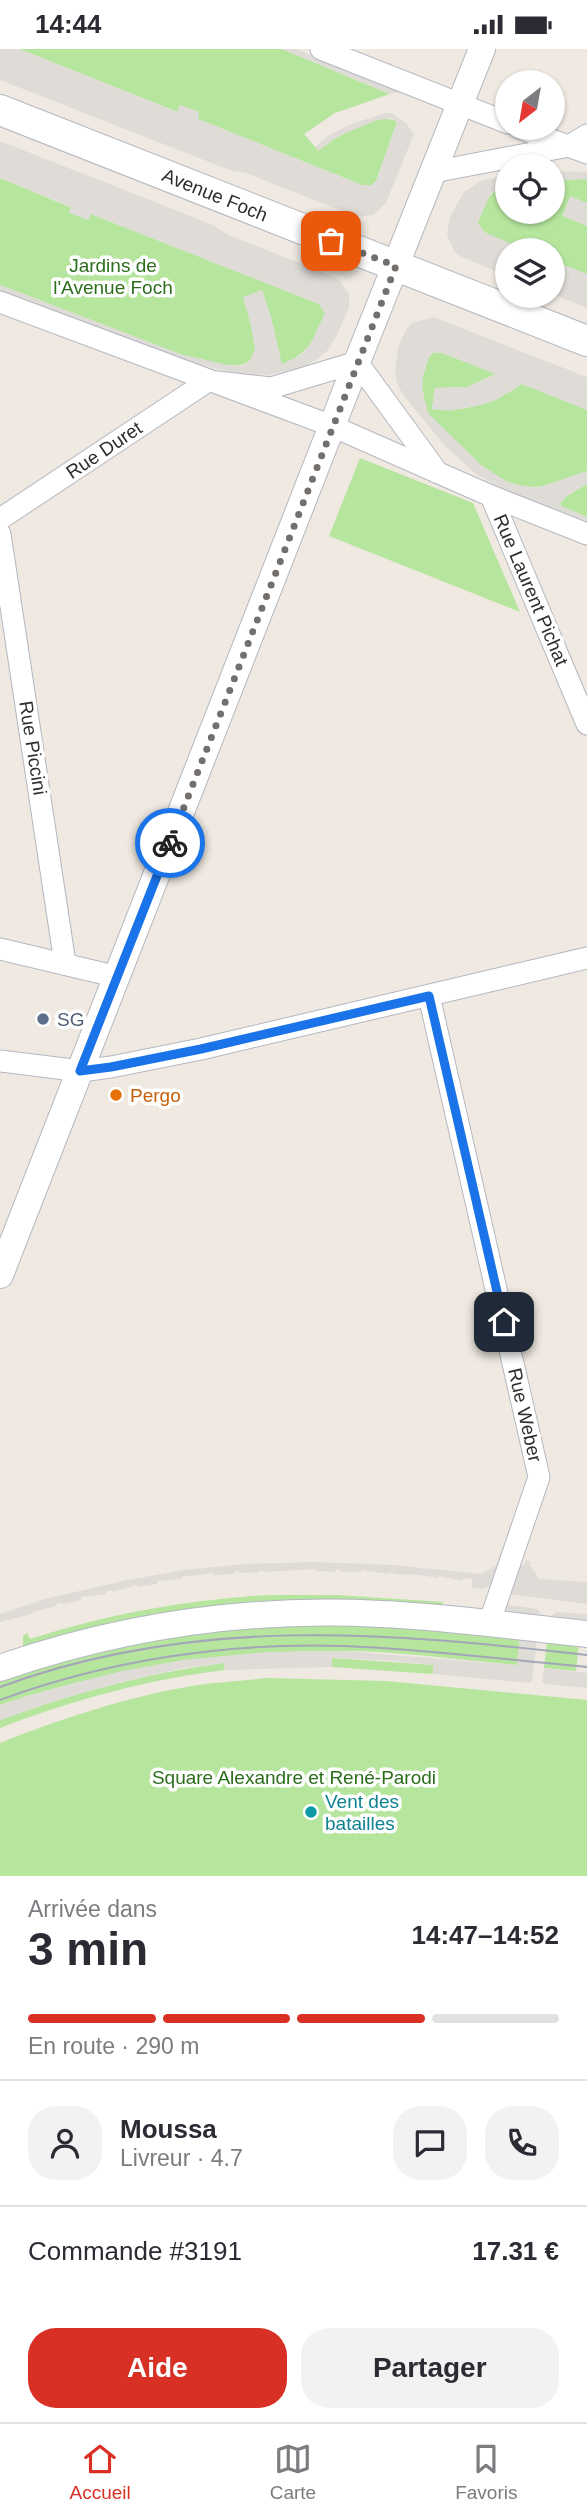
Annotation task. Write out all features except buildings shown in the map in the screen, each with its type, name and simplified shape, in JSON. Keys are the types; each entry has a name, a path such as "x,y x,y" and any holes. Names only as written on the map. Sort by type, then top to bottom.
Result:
{"main road":[{"name":"Avenue Foch","path":"0,110 587,341"}],"street":[{"path":"321,49 495,118"},
{"path":"0,1275 356,362 482,49"},
{"path":"563,140 581,145"},
{"path":"433,172 581,145"},
{"path":"0,302 332,426 491,496 587,534"},
{"path":"208,381 271,388 356,362"},
{"path":"356,362 438,473"},
{"name":"Rue Duret","path":"0,519 208,381"},
{"name":"Rue Laurent Pichat","path":"491,496 587,724"},
{"name":"Rue Piccini","path":"0,534 65,963"},
{"path":"0,949 118,977"},
{"path":"0,1061 80,1071 111,1067 201,1049 587,958"},
{"name":"Rue Weber","path":"429,996 539,1477 489,1624"},
{"path":"0,1668 55,1650 108,1637 233,1617 380,1613 587,1634"}],"green space":[{"path":"19,49 282,49 390,94 335,113 304,134 318,150 368,122 389,119 397,122 376,181 372,185 362,185 197,119 199,112 180,105 178,112"},
{"name":"Jardins de l'Avenue Foch","path":"0,178 72,208 70,213 91,214 319,304 325,313 319,330 304,351 281,365 271,317 251,326 255,346 252,358 245,364 223,365 180,354 0,285"},
{"path":"587,179 587,203 570,197 565,210 565,180"},
{"path":"495,192 495,224 565,224 565,216 587,226 587,274 565,266 565,238 495,238 484,231 478,222"},
{"path":"433,352 445,353 496,374 467,387 435,388 432,409 479,405 522,384 587,410 587,471 541,487 519,486 489,472 462,449 428,413 422,381 428,358"},
{"path":"360,458 473,503 520,612 329,536"},
{"path":"587,484 587,517 561,506 560,503 567,496"},
{"path":"268,1595 337,1595 443,1602 443,1608 23,1649 23,1636 27,1633 30,1639 148,1609 207,1600"},
{"path":"357,1623 520,1637 517,1665 363,1651 254,1654 126,1671 0,1705 0,1678 99,1650 217,1630"},
{"path":"547,1640 579,1643 576,1671 544,1668"},
{"path":"332,1658 433,1665 433,1674 332,1667"},
{"path":"224,1663 225,1670 111,1692 0,1728 0,1720 55,1701 139,1678"},
{"name":"Square Alexandre et René-Parodi","path":"267,1678 386,1681 587,1700 587,1876 0,1876 0,1743 70,1717 143,1696 201,1685"}],"shaded area":[{"path":"0,49 19,49 177,112 180,105 199,112 198,119 362,185 372,185 376,181 397,122 390,118 377,120 337,137 318,151 315,147 328,136 351,124 386,113 391,113 406,123 414,134 386,203 373,215 357,217 0,80"},
{"path":"282,49 297,49 400,92 390,94"},
{"path":"0,141 213,225 228,235 339,280 349,294 349,308 335,339 328,350 303,367 269,375 235,373 171,357 0,291 0,285 180,354 242,366 249,362 255,349 243,297 262,290 282,364 301,355 310,345 325,313 319,304 91,214 88,220 69,213 71,207 0,178"},
{"path":"565,171 587,172 587,179 565,180"},
{"path":"495,178 495,191 491,193 478,222 484,232 498,238 495,238 495,271 460,256 454,251 447,235 450,217 464,192 481,181"},
{"path":"570,196 587,203 587,226 565,217"},
{"path":"565,266 587,274 587,308 565,299"},
{"path":"433,317 587,377 587,410 522,384 496,400 481,405 449,411 432,409 435,388 467,387 496,374 439,352 430,354 422,388 428,413 481,465 509,483 537,488 587,471 587,484 560,503 561,506 587,517 587,522 499,487 476,474 445,446 404,396 398,386 395,371 398,347 412,323"},
{"path":"501,1551 506,1553 493,1585 483,1589 472,1588 472,1579 463,1578 463,1581 393,1572 342,1572 337,1569 336,1572 316,1569 239,1571 234,1574 214,1573 182,1577 157,1581 157,1584 106,1591 106,1594 81,1597 81,1600 56,1604 57,1606 0,1622 0,1614 45,1599 184,1570 244,1564 315,1562 393,1565 482,1574 497,1564"},
{"path":"526,1560 531,1562 530,1565 539,1579 587,1582 587,1604 508,1594 518,1564 524,1566"},
{"path":"504,1604 537,1609 540,1612 539,1618 507,1613"},
{"path":"556,1612 587,1614 587,1623 548,1619"},
{"path":"520,1637 537,1639 530,1683 433,1674 433,1665 381,1660 332,1658 332,1667 225,1670 224,1663 184,1668 121,1682 0,1720 0,1705 122,1671 183,1660 266,1652 344,1651 517,1665"},
{"path":"544,1668 587,1673 587,1688 545,1684 542,1681"}],"tram line":[{"path":"0,1687 73,1664 146,1648 218,1639 291,1635 438,1640 587,1655"},
{"path":"0,1700 41,1686 126,1664 257,1647 374,1647 587,1667"}],"way so far":[{"path":"170,843 356,362 396,266 331,241"}],"place":[{"name":"SG","path":"43,1019"},
{"name":"Pergo","path":"116,1095"},
{"name":"Vent des batailles","path":"311,1812"}],"route":[{"path":"170,843 80,1071 201,1049 429,996 504,1322"}]}
